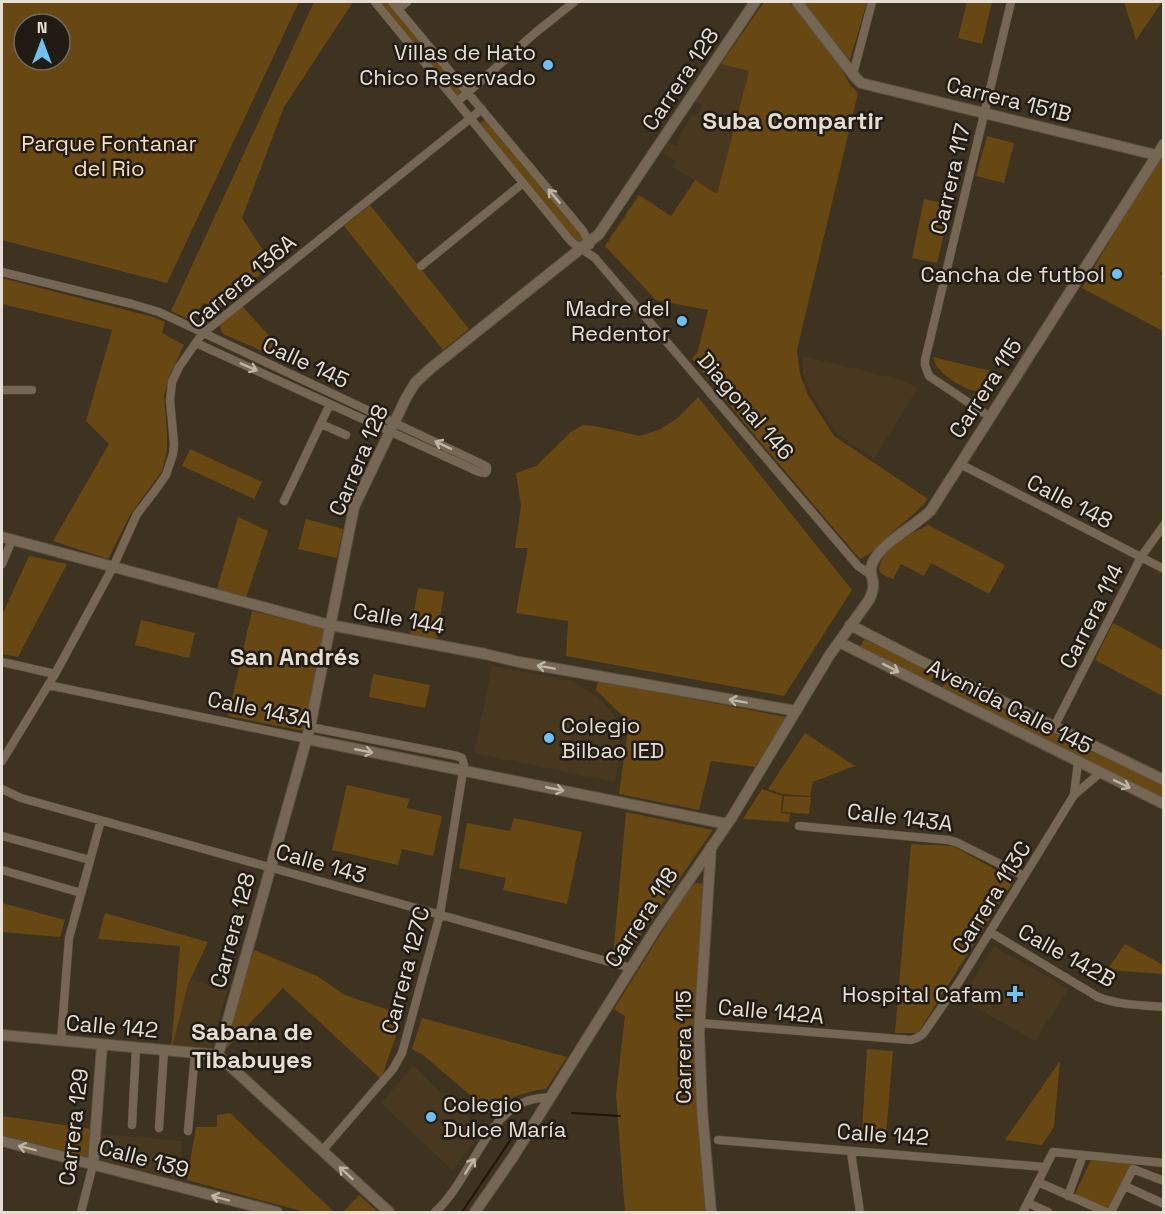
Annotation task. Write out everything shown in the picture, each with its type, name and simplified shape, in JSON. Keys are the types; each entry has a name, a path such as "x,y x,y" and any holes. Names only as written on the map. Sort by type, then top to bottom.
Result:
{"street":[{"name":"Diagonal 146","path":"375,2 569,239 585,246 858,566 871,575"},
{"name":"Diagonal 146","path":"392,2 583,231 585,246"},
{"path":"398,9 407,2"},
{"path":"458,102 535,33 574,2"},
{"name":"Carrera 128","path":"218,1055 310,727 354,507 410,390 425,374 601,231 755,2"},
{"path":"797,2 854,76"},
{"path":"854,76 872,2"},
{"name":"Carrera 117","path":"990,417 930,376 925,365 1011,2"},
{"name":"Carrera 151B","path":"854,76 861,83 868,85 1156,155"},
{"name":"Carrera 136A","path":"2,761 55,674 113,567 137,514 162,482 170,464 174,444 170,400 172,382 179,367 202,334 482,109"},
{"name":"Carrera 115","path":"839,642 873,592 871,575 873,562 892,541 922,520 931,510 1164,144"},
{"path":"421,266 523,183"},
{"name":"Calle 145","path":"2,272 159,312 392,426 479,472 487,471 484,465 392,426 330,404 196,343"},
{"path":"2,390 32,390"},
{"path":"284,501 330,404"},
{"path":"321,424 346,435"},
{"name":"Calle 148","path":"960,464 1164,569"},
{"name":"Carrera 114","path":"1054,727 1141,558 1164,525"},
{"path":"2,564 7,539"},
{"name":"Calle 144","path":"7,539 330,625 519,662 796,711"},
{"name":"Avenida Calle 145","path":"850,625 1164,780"},
{"name":"Avenida Calle 145","path":"839,642 1164,804"},
{"name":"Carrera 118","path":"475,1212 502,1175 631,968 727,824 839,642"},
{"path":"2,664 55,674"},
{"path":"935,691 944,673"},
{"name":"Calle 143A","path":"48,685 727,824"},
{"name":"Calle 143A","path":"310,727 457,756 464,762 464,771"},
{"name":"Carrera 113C","path":"1074,795 1078,762"},
{"name":"Carrera 127C","path":"322,1150 381,1083 398,1062 402,1053 440,914 464,771"},
{"name":"Carrera 113C","path":"911,1040 923,1034 960,982 1074,795 1100,773"},
{"name":"Calle 143","path":"2,789 21,798 631,968"},
{"path":"61,1041 69,938 101,820"},
{"name":"Calle 143A","path":"799,826 948,840 957,842 1024,876"},
{"path":"2,836 90,860"},
{"name":"Carrera 115","path":"711,846 699,1052 711,1212"},
{"path":"2,870 81,892"},
{"path":"692,875 702,875 709,881"},
{"name":"Calle 142B","path":"990,932 1098,997 1123,1003 1164,1007"},
{"name":"Calle 142A","path":"700,1023 911,1040"},
{"name":"Calle 142","path":"2,1035 218,1055"},
{"name":"Carrera 129","path":"81,1212 93,1165 102,1045"},
{"path":"132,1125 136,1048"},
{"path":"159,1128 164,1050"},
{"path":"188,1131 195,1053"},
{"path":"218,1055 389,1212"},
{"path":"435,1212 458,1186 498,1121 523,1102 550,1097"},
{"name":"Calle 142","path":"717,1140 1046,1167"},
{"name":"Calle 139","path":"2,1142 277,1212"},
{"path":"851,1152 860,1212"},
{"path":"1023,1212 1053,1152 1164,1163"},
{"path":"1068,1196 1083,1155"},
{"path":"1038,1182 1068,1196 1113,1212 1133,1169 1164,1181"},
{"path":"1125,1186 1164,1204"},
{"path":"1028,1203 1048,1212"}],"shaded area":[{"path":"721,64 749,71 717,194 673,167 676,161 662,153 669,142 676,146 692,115 696,117 702,106 695,100"},
{"path":"803,356 905,381 918,388 874,459 837,434 811,394 803,373"},
{"name":"Colegio Bilbao IED","path":"492,666 572,681 607,706 620,724 620,753 615,782 474,753"},
{"name":"Hospital Cafam","path":"994,946 1069,989 1035,1041 961,999"},
{"path":"190,979 227,991 211,1051 172,1048"},
{"name":"Colegio Dulce María","path":"413,1066 482,1130 453,1171 381,1103"},
{"path":"102,1134 182,1141 178,1180 101,1160"}],"green space":[{"name":"Parque Fontanar del Rio","path":"2,2 299,2 167,283 2,240"},
{"path":"314,2 353,2 284,107 242,218 272,264 220,309 203,303 193,321 171,311"},
{"path":"379,2 388,2 463,94 457,96"},
{"path":"764,2 789,2 834,55 850,85 858,93 797,350 800,374 808,395 834,436 928,499 873,551 860,559 692,359 698,351 708,310 656,300 605,246 639,195 671,216 695,180 717,194 749,71 721,64"},
{"path":"803,2 867,2 850,60"},
{"path":"967,2 992,2 982,44 958,38"},
{"path":"1124,2 1162,2 1136,40"},
{"path":"485,120 584,240 580,243 566,230 479,124"},
{"path":"987,136 1014,143 1004,183 976,176"},
{"path":"1163,150 1164,268 1160,274 1163,276 1163,331 1082,288"},
{"path":"924,199 951,205 937,263 912,258"},
{"path":"370,205 469,329 443,350 344,226"},
{"path":"2,278 153,317 165,322 162,333 184,345 170,375 164,395 167,450 162,471 130,515 108,559 53,541 109,444 86,421 112,330 2,304"},
{"path":"242,306 297,366 223,334 220,328 221,323"},
{"path":"933,357 1003,374 990,391 975,391 962,386 944,374"},
{"path":"698,397 852,590 784,696 566,656 568,621 516,613 528,548 515,548 521,506 516,473 536,466 571,432 583,425 640,436 661,429 679,417"},
{"path":"190,449 262,482 254,499 182,466"},
{"path":"238,517 268,531 246,598 217,589"},
{"path":"306,519 343,529 337,558 298,549"},
{"path":"928,525 1005,565 989,594 931,563 924,576 901,564 893,579 880,572 880,564 885,555 899,541"},
{"path":"29,556 67,564 18,657 2,654 2,615"},
{"path":"418,588 444,592 437,639 410,635"},
{"path":"252,611 324,629 304,731 228,716"},
{"path":"141,620 195,633 189,658 135,645"},
{"path":"1113,623 1163,650 1163,696 1095,660"},
{"path":"864,639 935,674 930,684 860,648"},
{"path":"373,674 430,685 425,708 369,697"},
{"path":"946,680 1163,786 1163,798 942,689"},
{"path":"598,681 786,717 755,767 711,761 699,810 619,794 629,722 596,690"},
{"path":"805,733 855,766 813,782 810,796 783,794 768,789"},
{"path":"347,785 409,799 407,808 442,816 433,856 402,849 398,865 332,850"},
{"path":"762,789 782,796 781,813 790,814 789,822 743,819"},
{"path":"784,796 811,797 809,814 782,812"},
{"path":"626,812 713,830 625,958 613,956"},
{"path":"514,818 582,832 567,904 503,890 506,878 459,868 467,823 510,831"},
{"path":"911,844 953,846 1014,880 918,1033 895,1033"},
{"path":"698,883 702,884 704,889 694,1040 707,1212 625,1212 616,1094 625,1016 614,1009 688,890"},
{"path":"2,903 65,920 60,937 2,932"},
{"path":"105,913 208,942 188,984 172,1048 180,946 98,939"},
{"path":"1125,944 1163,965 1163,974 1107,970"},
{"path":"254,950 317,976 345,995 403,1015 381,1079 283,988 223,1052"},
{"path":"422,1018 567,1057 546,1089 513,1097 494,1115 423,1055 412,1049"},
{"path":"867,1049 893,1051 886,1135 862,1132"},
{"path":"1060,1061 1054,1127 1042,1145 1005,1140"},
{"path":"230,1113 334,1212 305,1212 187,1180 196,1127 217,1127 217,1115"},
{"path":"2,1116 92,1129 91,1158 2,1135"},
{"path":"1091,1160 1134,1164 1111,1211 1074,1196"},
{"path":"359,1195 378,1212 343,1212"}],"waterway":[{"path":"572,1113 620,1116"},
{"path":"462,1212 517,1130"}],"place":[{"name":"Villas de Hato Chico Reservado","path":"548,65"},
{"name":"Cancha de futbol","path":"1117,274"},
{"name":"Madre del Redentor","path":"682,321"},
{"name":"Colegio Bilbao IED","path":"549,738"},
{"name":"Hospital Cafam","path":"1015,994"},
{"name":"Colegio Dulce María","path":"431,1117"}],"district":[{"name":"Suba Compartir","path":"793,121"},
{"name":"San Andrés","path":"295,657"},
{"name":"Sabana de Tibabuyes","path":"252,1046"}]}
